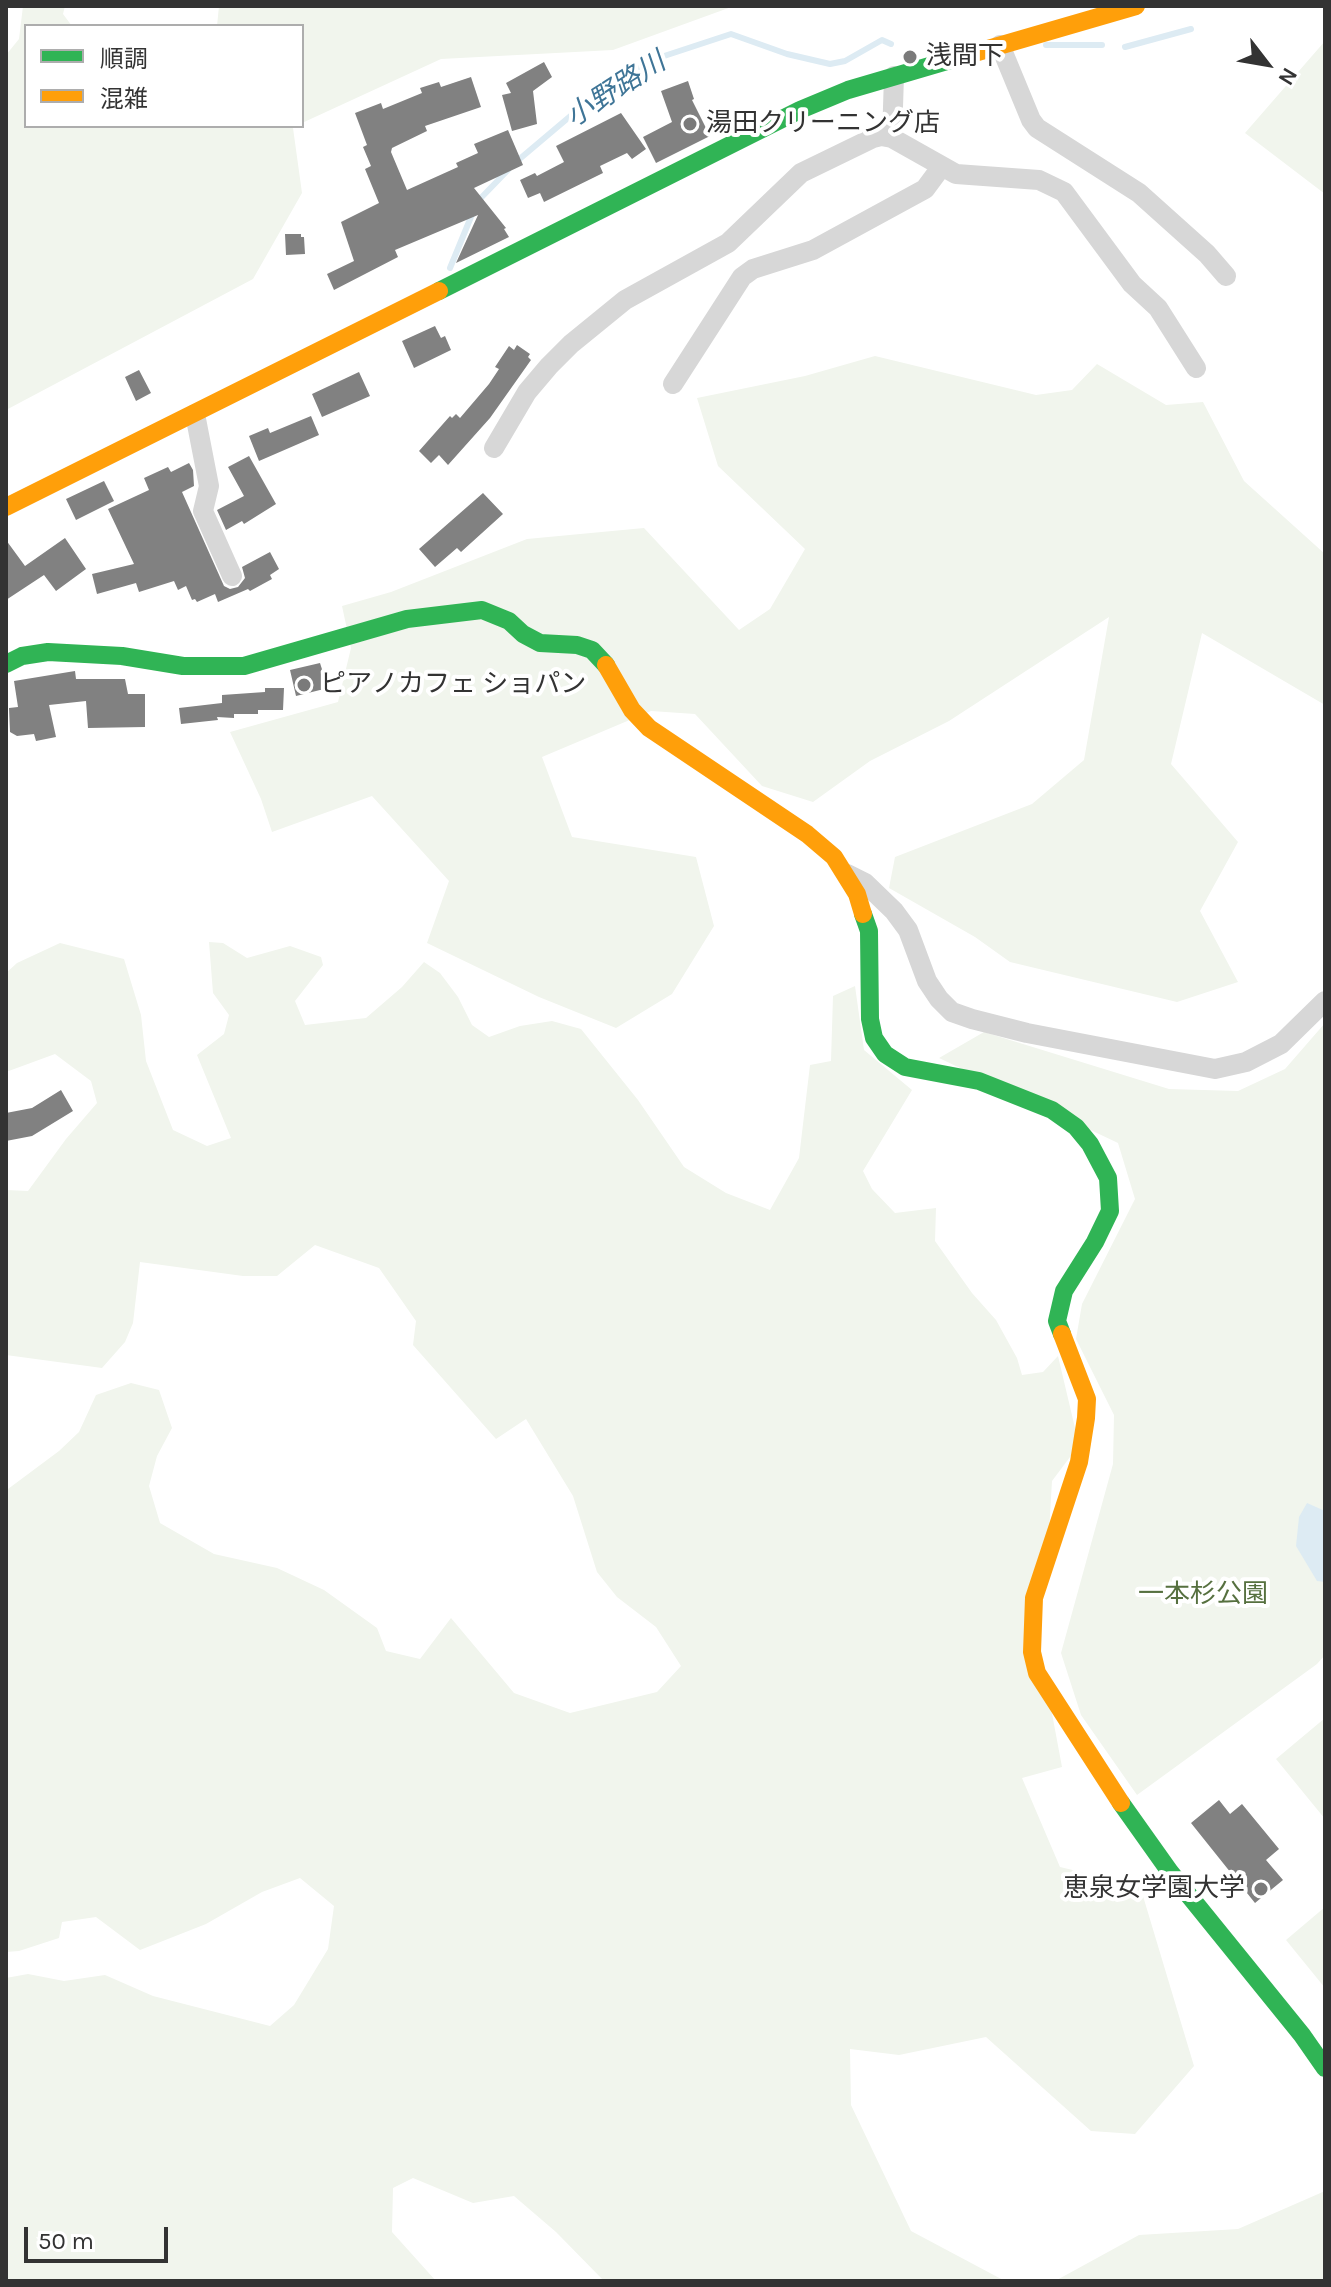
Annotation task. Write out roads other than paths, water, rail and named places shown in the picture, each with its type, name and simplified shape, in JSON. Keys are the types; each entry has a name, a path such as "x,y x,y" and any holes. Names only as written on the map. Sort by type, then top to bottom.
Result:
{"main road":[{"path":"6,507 800,110 848,90 1136,6"},
{"path":"6,664 22,656 48,652 122,656 183,666 244,666 407,619 482,610 501,616 531,640 577,645 597,654 632,710 649,728 807,834 834,857 857,894 869,931 870,1019 874,1038 885,1054 905,1067 979,1081 1052,1110 1076,1127 1090,1144 1108,1178 1110,1211 1095,1242 1064,1291 1057,1321 1083,1385 1087,1399 1086,1418 1079,1462 1034,1598 1032,1652 1037,1673 1127,1812 1170,1872 1325,2068"}],"street":[{"path":"1000,45 1037,128 1139,193 1207,254 1226,276"},
{"path":"892,138 894,76"},
{"path":"494,448 527,392 549,366 625,300 728,243 801,173 881,136 892,138 956,174 1039,180 1064,192 1132,284 1158,308 1196,368"},
{"path":"673,384 742,277 753,269 813,250 925,189 942,166"},
{"path":"195,414 209,486 203,511 232,576"},
{"path":"847,874 865,883 894,911 908,930 927,981 939,999 952,1012 972,1019 1052,1039 1215,1069 1246,1062 1281,1044 1325,1001"}],"waterway":[{"path":"1125,47 1191,29"},
{"name":"小野路川","path":"516,162 587,102 652,60 731,34 787,54 830,64 845,61 882,40 891,44"},
{"path":"1046,45 1102,45"},
{"name":"小野路川","path":"477,202 508,170"},
{"name":"小野路川","path":"450,268 473,212"}],"place":[{"name":"浅間下","path":"910,57"},
{"name":"湯田クリーニング店","path":"690,124"},
{"name":"ピアノカフェ ショパン","path":"304,685"},
{"name":"恵泉女学園大学","path":"1261,1889"}],"park label":[{"name":"一本杉公園","path":"1203,1595"}]}
